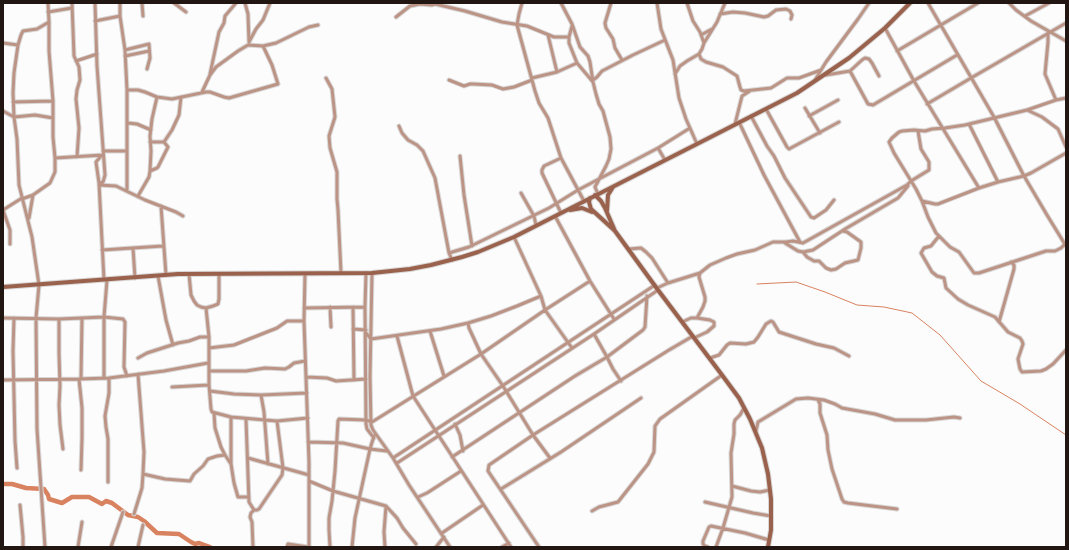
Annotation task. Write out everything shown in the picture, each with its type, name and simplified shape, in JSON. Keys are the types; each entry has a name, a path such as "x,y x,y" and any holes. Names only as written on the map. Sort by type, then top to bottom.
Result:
{"main road":[{"path":"3,287 189,274 372,273 410,269 452,260 478,252 555,216 797,93 849,58 910,3"},
{"path":"607,213 608,195 613,187"},
{"path":"597,195 616,231 656,288 739,398 750,420 762,448 768,474 771,499 770,540 768,547"},
{"path":"590,198 590,206 593,212"},
{"path":"563,212 582,208 593,212 616,231"}],"street":[{"path":"10,244 10,230 3,210 50,183 55,172 48,3"},
{"path":"72,3 73,47 74,56 79,67 80,80 77,90 79,128 77,157"},
{"path":"95,3 102,155 105,178 103,182 99,184"},
{"path":"120,3 127,90 127,191"},
{"path":"142,3 144,16"},
{"path":"174,3 186,12"},
{"path":"202,92 210,75 219,32 224,23 225,16 236,3"},
{"path":"244,3 248,14 248,44"},
{"path":"210,75 220,64 248,44 263,20 270,3"},
{"path":"522,3 517,24 539,103 548,118 561,158 584,201"},
{"path":"561,3 572,24 580,47 588,56 599,104 603,111 610,137 609,159 595,187 597,195"},
{"path":"611,3 605,23 606,28 613,39 615,48 622,60"},
{"path":"657,3 660,23 673,60 679,98 697,144"},
{"path":"687,3 693,21 700,32 704,43"},
{"path":"813,83 869,3"},
{"path":"928,3 994,117 1024,176 1066,245 1055,251 1046,251 979,273 974,273 959,252 950,247 932,227 922,201 889,142 899,132 914,130 925,131 969,124 994,117 1027,110 1066,98"},
{"path":"897,51 978,3"},
{"path":"1009,3 1016,10 1049,32 1066,41"},
{"path":"1025,16 1049,3"},
{"path":"396,17 413,5 435,4 502,22 527,26 548,35 569,37"},
{"path":"675,74 680,66 699,54 725,4"},
{"path":"48,12 72,8"},
{"path":"720,14 739,13 764,17 776,10 786,9 790,11 792,15 791,19"},
{"path":"95,20 120,16"},
{"path":"45,547 37,429 36,318 39,284 34,244 19,185 17,139 13,102 14,73 21,35 23,32 36,29 48,22"},
{"path":"927,104 1066,23"},
{"path":"248,44 263,46 276,43 318,24"},
{"path":"572,24 569,43 577,64 593,81"},
{"path":"884,28 927,104 978,188"},
{"path":"701,35 712,29"},
{"path":"1049,32 1044,74 1056,100"},
{"path":"548,35 556,72"},
{"path":"593,81 602,71 666,40"},
{"path":"3,43 18,45"},
{"path":"124,50 148,44 150,58 147,69"},
{"path":"127,90 138,90 157,98 172,99 202,92 210,92 229,98 278,84 272,65 263,46"},
{"path":"125,56 149,51"},
{"path":"76,61 97,54"},
{"path":"699,54 701,59 706,62 723,66 734,73 737,76 741,90 750,91 771,88 787,78 798,78 821,70"},
{"path":"850,71 868,104 873,105 957,55"},
{"path":"825,75 850,71 865,58 869,59 878,76"},
{"path":"449,80 464,86 470,84 492,85 503,89 514,87 532,79 577,64"},
{"path":"326,78 332,89 335,117 329,136 330,148 337,172 341,273"},
{"path":"750,91 742,96 737,123 800,242"},
{"path":"164,142 179,115 181,97"},
{"path":"138,196 149,177 153,109 157,98"},
{"path":"810,116 838,100"},
{"path":"13,102 53,101"},
{"path":"805,108 820,133"},
{"path":"766,109 788,149 839,122"},
{"path":"1027,110 1042,117 1058,129 1066,147"},
{"path":"3,111 14,117 35,114 53,118"},
{"path":"751,116 785,178 811,217 814,218 826,210 834,200"},
{"path":"932,129 936,125 936,118"},
{"path":"128,123 137,124 151,130"},
{"path":"969,124 998,182"},
{"path":"399,126 402,133 408,140 418,145 423,151 432,172 436,185 449,253 452,260"},
{"path":"449,253 472,246 550,208 578,190 658,148 690,128"},
{"path":"393,458 647,290 700,273 710,265 737,254 755,250 773,242 793,240 803,243 809,241 907,185 930,170 929,162 921,149 918,131"},
{"path":"150,142 164,142"},
{"path":"150,171 158,167 167,148 164,142"},
{"path":"658,148 665,160"},
{"path":"103,151 127,151"},
{"path":"922,201 938,204 978,188 1024,176 1066,153"},
{"path":"55,158 102,155"},
{"path":"102,155 96,162 99,184 102,250 106,280 104,317 104,378"},
{"path":"460,156 472,246"},
{"path":"561,158 544,166 542,173 556,203 563,212"},
{"path":"783,242 798,251 803,252 813,250 898,198 911,181"},
{"path":"99,184 116,186 183,216"},
{"path":"521,193 534,216 536,225"},
{"path":"28,221 33,194"},
{"path":"161,206 166,275"},
{"path":"555,216 590,281 614,320"},
{"path":"803,252 807,257 814,261 819,261 826,268 831,270 836,269 845,263 858,260 862,248 861,242 847,232 843,231"},
{"path":"514,236 541,296 545,310 572,348"},
{"path":"939,236 931,246 924,248 921,252 932,272 937,276 944,278 946,288 958,299 995,317 1008,332 1020,338 1023,347 1018,359 1022,372 1041,371 1046,369 1066,350"},
{"path":"102,250 163,246"},
{"path":"132,248 135,278"},
{"path":"629,249 641,248 646,252 652,258 668,283"},
{"path":"999,322 1014,269 1014,265 1011,262"},
{"path":"366,273 366,424 367,429 374,438"},
{"path":"372,273 372,339 370,377 371,425 450,547"},
{"path":"697,318 705,301 699,277 700,273"},
{"path":"189,274 191,295 194,301 197,305 206,308 218,304 219,274"},
{"path":"287,547 288,544 308,547 309,475 304,321 305,274"},
{"path":"158,276 166,320 173,345"},
{"path":"372,422 481,354 590,281"},
{"path":"397,463 506,390 594,334 656,288"},
{"path":"452,457 575,376 607,357 643,330 645,327 647,290"},
{"path":"372,339 430,331 468,323 518,306 541,296"},
{"path":"330,307 331,327"},
{"path":"353,307 354,380"},
{"path":"304,308 365,307"},
{"path":"206,308 209,337 208,363 211,409 214,413 215,428 221,447 231,464"},
{"path":"3,318 59,319 104,317 124,319 124,367 127,376"},
{"path":"14,318 13,380 17,468"},
{"path":"81,470 82,408 80,379 82,318"},
{"path":"538,547 488,471 489,465 533,435 669,350 693,337 707,332 714,326 714,322 710,320 697,318 691,318 682,322"},
{"path":"59,319 59,405 63,449"},
{"path":"209,348 234,345 276,328 289,320 304,321"},
{"path":"710,358 719,355 727,345 754,342 766,324 771,322 773,322 779,332 834,348 849,356"},
{"path":"468,323 481,354 506,390 533,435 550,458"},
{"path":"354,329 366,331 372,339"},
{"path":"430,331 444,376"},
{"path":"594,334 621,381"},
{"path":"397,336 413,396 511,547"},
{"path":"138,358 147,353 200,337 209,337"},
{"path":"209,371 246,371 265,368 285,368 294,363 305,361"},
{"path":"3,380 109,378 164,371 208,363"},
{"path":"134,514 140,497 143,474 144,444 138,374"},
{"path":"592,511 599,507 618,502 648,464 654,452 655,426 660,419 722,375"},
{"path":"306,377 327,378 336,381 366,379 370,377"},
{"path":"108,482 108,439 105,416 109,378"},
{"path":"172,387 209,385"},
{"path":"210,391 261,395 307,393"},
{"path":"261,395 268,464"},
{"path":"500,489 561,452 641,398"},
{"path":"756,433 758,422 796,400 808,398 824,400 842,408 875,414 895,420 960,418"},
{"path":"818,400 820,404 820,413 827,435 832,469 844,502 897,509"},
{"path":"472,407 476,411"},
{"path":"716,547 730,508 732,497 731,453 734,424 735,420 744,408"},
{"path":"214,413 246,419 278,421 308,418"},
{"path":"231,417 231,464 234,483 238,497 249,497"},
{"path":"246,419 249,502 254,510"},
{"path":"330,547 329,518 333,491 338,421 339,419 366,420 372,422"},
{"path":"253,547 252,522 250,517 254,510 257,510 262,505 282,475 283,468 278,421"},
{"path":"455,424 460,435 463,451"},
{"path":"352,547 359,498 370,449 376,433"},
{"path":"308,442 337,443 387,451"},
{"path":"143,474 165,479 190,481 194,474 208,459 225,455"},
{"path":"248,458 309,475"},
{"path":"418,498 461,471"},
{"path":"309,481 333,491 386,506 416,544"},
{"path":"732,486 760,492 770,490"},
{"path":"704,502 771,516"},
{"path":"20,505 23,547"},
{"path":"442,533 483,505"},
{"path":"385,547 384,525 386,506"},
{"path":"110,547 124,512"},
{"path":"78,547 82,522"},
{"path":"138,547 143,525"},
{"path":"708,547 703,544 703,541 709,527 713,526 770,540"},
{"path":"436,547 444,537"},
{"path":"502,547 508,543"}],"waterway":[{"path":"757,284 796,282 857,305 884,307 912,313 940,335 981,381 1020,404 1066,435"},
{"path":"3,484 44,489 49,499 62,503 72,497 89,497 102,504 106,501 112,503 128,515 138,517 157,533 179,534 195,544 199,543 210,547"}]}
